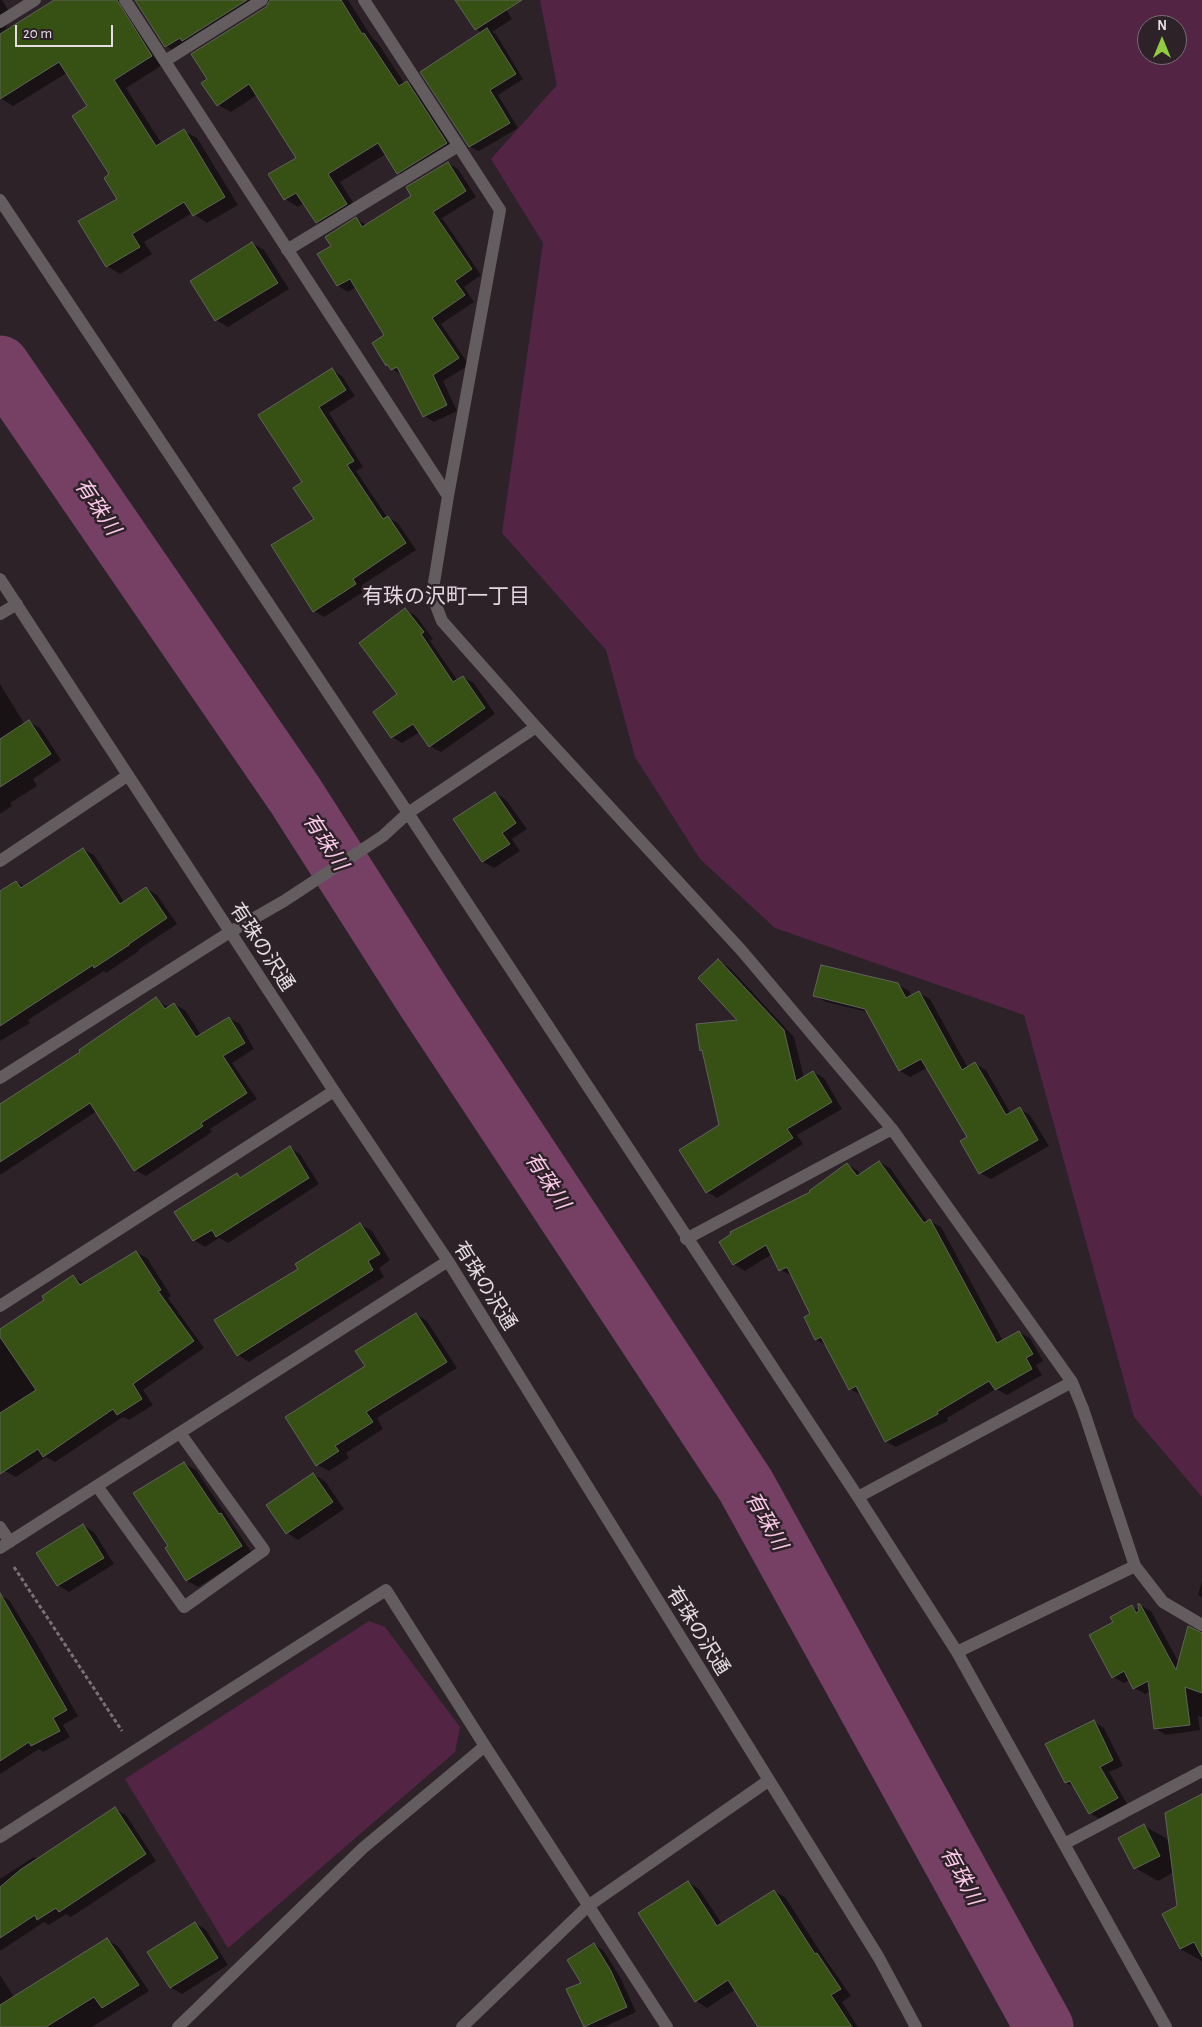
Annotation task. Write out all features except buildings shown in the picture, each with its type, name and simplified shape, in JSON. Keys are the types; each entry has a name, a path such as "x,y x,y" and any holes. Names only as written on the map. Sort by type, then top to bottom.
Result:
{"street":[{"path":"0,22 35,0"},
{"path":"125,0 448,496"},
{"path":"165,61 262,0"},
{"path":"364,0 500,210 432,595 442,621 536,728 742,951 892,1129 1072,1382 1083,1409 1135,1566 1163,1602 1202,1626"},
{"path":"287,250 458,146"},
{"path":"0,200 408,814 686,1239 858,1497 957,1652 1166,2027"},
{"name":"有珠の沢通","path":"0,579 127,776 448,1261 879,1958 916,2027"},
{"path":"0,614 16,604"},
{"path":"0,1078 383,836 408,814 536,728"},
{"path":"0,861 127,776"},
{"path":"0,1306 334,1091"},
{"path":"686,1239 892,1129"},
{"path":"0,1527 4,1546 448,1261"},
{"path":"858,1497 1072,1382"},
{"path":"97,1486 184,1607 264,1550 180,1433"},
{"path":"957,1652 1135,1566"},
{"path":"0,1837 386,1590 667,2027"},
{"path":"178,2027 363,1848 485,1746"},
{"path":"1064,1844 1202,1771"},
{"path":"462,2027 588,1906 768,1781"}],"path":[{"path":"4,1546 135,1751"}],"shaded area":[{"path":"540,0 1202,0 1202,1497 1134,1417 1024,1015 775,928 700,859 635,757 606,650 502,533 543,243 491,159 557,85"},
{"path":"369,1621 385,1627 460,1727 455,1752 228,1948 125,1779"}],"waterway":[{"name":"有珠川","path":"0,365 295,795 425,999 746,1486 1044,2027"}],"district":[{"name":"有珠の沢町一丁目","path":"446,597"}]}
